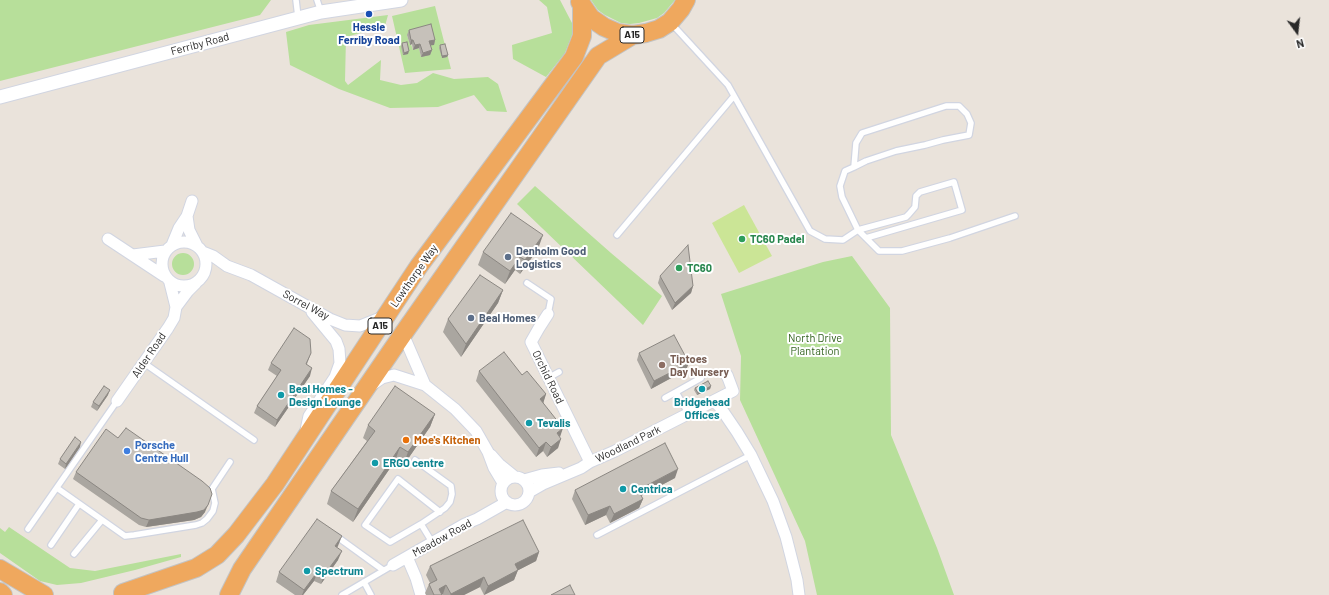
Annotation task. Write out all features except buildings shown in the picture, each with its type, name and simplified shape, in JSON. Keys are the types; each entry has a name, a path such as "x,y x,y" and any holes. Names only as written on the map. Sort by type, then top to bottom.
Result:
{"highway":[{"name":"A15","path":"580,3 591,18 604,28 618,33 633,35 659,29 670,22 681,9 686,0"},
{"name":"Lowthorpe Way","path":"119,594 196,568 217,555 236,535 270,491 419,266 574,57 582,36 580,3"},
{"name":"A15","path":"229,595 242,569 403,334 598,56 633,35"},
{"path":"0,569 44,595"},
{"path":"0,592 3,595"},
{"path":"119,594 152,595"}],"street":[{"name":"Ferriby Road","path":"0,97 298,18 319,6 401,0"},
{"path":"176,307 167,279 161,268 162,259 187,216 192,201"},
{"path":"187,216 190,230 206,260 206,269 199,280"},
{"path":"108,239 178,286 188,287 199,280 208,270 226,266"},
{"path":"133,255 168,248 180,242 189,242 200,249"},
{"name":"Sorrel Way","path":"200,249 213,256 226,266 250,275 330,319 345,325 360,326 387,315"},
{"name":"Alder Road","path":"117,401 168,328 174,318 176,307 188,291 199,280"},
{"name":"Sorrel Way","path":"305,438 309,416 335,377 340,363 339,349 336,341 306,306"},
{"name":"Orchid Road","path":"548,314 531,342 590,462"},
{"path":"403,334 425,385"},
{"path":"365,390 382,378 394,375 425,385 454,409 476,431 503,483"},
{"name":"Woodland Park","path":"529,492 615,451 733,390 727,375"},
{"path":"714,401 720,407 751,455 773,501 797,580 799,595"},
{"path":"488,452 499,464 527,483 529,492 525,500 522,503 513,505 504,500 501,488 506,480 519,478"},
{"name":"Woodland Park","path":"519,478 573,471"},
{"name":"Meadow Road","path":"393,565 432,542 477,519 504,500"},
{"name":"Meadow Road","path":"407,557 421,595"}],"lane":[{"path":"296,0 298,18"},
{"path":"670,22 728,85 810,231 825,239 843,240 858,230 906,217 915,207 916,196 920,192 954,182 962,210 866,238"},
{"path":"616,235 734,96"},
{"path":"854,167 856,143 862,133 946,106 960,106 968,114 971,124 969,135 896,151 866,161 854,167 845,171 840,186 842,197 858,230 879,251 902,250 950,238 1015,216"},
{"path":"528,282 550,299 548,314"},
{"path":"144,363 254,440"},
{"path":"548,378 559,372"},
{"path":"665,398 700,378"},
{"path":"676,392 688,414"},
{"path":"28,529 117,401"},
{"path":"597,535 751,455"},
{"path":"415,460 451,486 452,494 450,502 440,512 390,542 365,525 398,479 440,512"},
{"path":"57,488 125,536 202,523 213,511 215,503 212,490 230,462"},
{"path":"51,545 79,504"},
{"path":"74,554 102,520"},
{"path":"421,524 432,542"},
{"path":"328,531 382,570"},
{"path":"342,595 382,570 393,565"},
{"path":"364,582 371,595"}],"green space":[{"path":"0,0 271,0 260,15 0,81"},
{"path":"539,0 560,0 572,23 572,35 565,53 546,77 513,59 512,45 552,33 547,7"},
{"path":"591,0 675,0 664,13 657,18 630,24 621,23 605,15 598,10"},
{"path":"435,6 451,69 405,73 392,16","holes":["407,35 434,44 427,46 421,57 419,48 413,50"]},
{"path":"388,15 385,26 346,37 345,81 348,85 381,60 380,80 401,85 417,83 433,73 454,79 488,77 498,84 507,112 487,111 474,95 438,107 390,108 339,89 290,65 286,32 309,25"},
{"path":"535,186 662,296 643,325 517,204"},
{"name":"TC60 Padel","path":"744,205 772,256 739,273 712,223"},
{"path":"183,253 191,256 194,264 191,272 183,275 175,272 172,264 175,256"},
{"name":"North Drive Plantation","path":"852,256 890,308 891,435 937,548 954,595 817,595 805,541 740,400 741,356 721,294 823,262"},
{"path":"9,527 70,568 95,571 181,554 181,557 81,583 57,585 40,581 0,553 0,528 5,532"}],"place":[{"name":"Hessle Ferriby Road","path":"369,14"},
{"name":"TC60 Padel","path":"742,239"},
{"name":"Denholm Good Logistics","path":"508,257"},
{"name":"TC60","path":"679,268"},
{"name":"Beal Homes","path":"471,318"},
{"name":"Tiptoes Day Nursery","path":"662,365"},
{"name":"Bridgehead Offices","path":"702,389"},
{"name":"Beal Homes - Design Lounge","path":"281,395"},
{"name":"Tevalis","path":"529,423"},
{"name":"Moe's Kitchen","path":"406,440"},
{"name":"Porsche Centre Hull","path":"127,451"},
{"name":"ERGO centre","path":"375,463"},
{"name":"Centrica","path":"623,489"},
{"name":"Spectrum","path":"307,571"}]}
